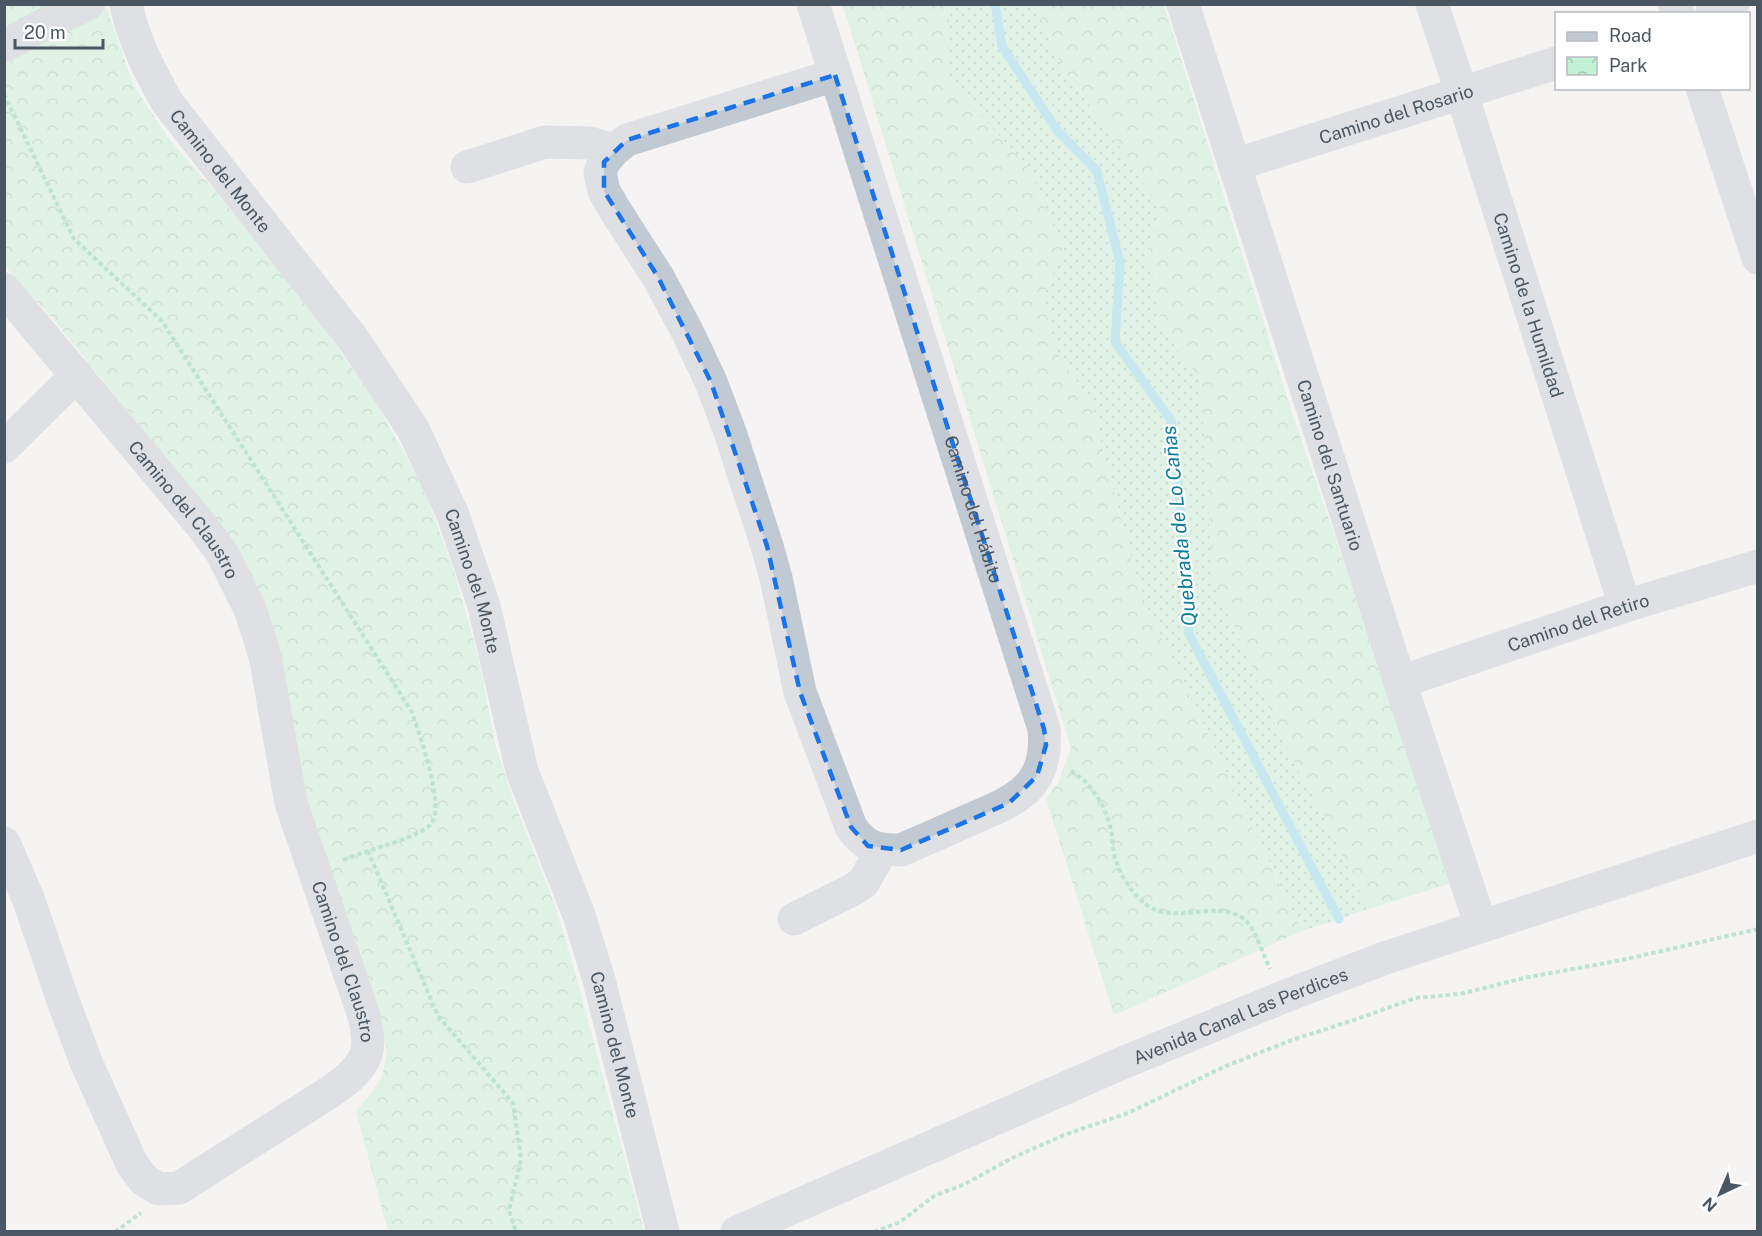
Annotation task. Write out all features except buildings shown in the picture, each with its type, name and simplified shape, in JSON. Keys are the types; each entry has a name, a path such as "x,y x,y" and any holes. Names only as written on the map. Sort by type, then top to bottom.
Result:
{"street":[{"path":"4,46 88,4"},
{"name":"Camino del Monte","path":"126,4 128,17 145,62 167,102 353,339 413,429 453,515 484,606 522,771 579,915 599,980 663,1232"},
{"name":"Camino del Hábito","path":"813,4 1044,729 1046,745 1037,776 1027,789 1009,803 901,850 882,850"},
{"name":"Camino del Santuario","path":"1183,4 1400,682 1481,926"},
{"name":"Camino de la Humildad","path":"1432,4 1625,606"},
{"path":"1715,12 1733,4"},
{"name":"Camino del Rosario","path":"1233,165 1461,91 1555,64"},
{"path":"794,919 863,883 882,850 868,846 851,827 800,692 767,546 730,432 711,382 658,277 604,191 600,173 604,162 627,140 835,75"},
{"path":"1703,90 1758,258"},
{"path":"467,167 545,142 590,143 614,150"},
{"name":"Camino del Claustro","path":"4,289 176,494 222,553 250,609 266,661 291,803 364,1016 368,1046 364,1057 341,1084 319,1099 178,1188 159,1189 144,1180 132,1164 95,1082 65,1006 28,898 4,843"},
{"path":"4,447 77,375"},
{"name":"Camino del Retiro","path":"1400,682 1625,606 1758,566"},
{"name":"Avenida Canal Las Perdices","path":"737,1232 1109,1069 1282,997 1385,958 1758,836"}],"path":[{"path":"4,94 74,239 162,321 412,712 431,771 436,813 433,823 425,830 368,852 438,1016 513,1102 521,1159 508,1210 516,1232"},
{"path":"1043,761 1074,773 1098,797 1106,812 1116,863 1135,894 1158,911 1186,915 1216,910 1231,914 1249,924 1282,997"},
{"path":"874,1232 900,1222 934,1196 965,1184 1014,1157 1064,1135 1128,1113 1226,1066 1292,1040 1415,998 1460,994 1524,978 1622,960 1758,929"}],"highlighted area":[{"path":"835,75 1044,729 1046,745 1037,776 1009,803 901,850 868,846 851,827 800,692 767,546 711,382 658,277 604,191 604,162 627,140"}],"green space":[{"path":"4,5 106,5 133,85 169,139 215,191 324,328 378,406 422,485 454,571 479,660 495,744 513,799 554,903 572,961 644,1231 388,1231 356,1111 382,1077 387,1051 381,1016 357,955 307,806 275,641 161,452 58,325 5,266"},
{"path":"843,5 950,5 947,81 1027,165 1063,248 1044,296 1054,348 1090,401 1141,594 1302,931 1114,1015 1046,798 1058,783 1071,748"},
{"path":"950,5 1036,5 1064,72 1107,127 1161,211 1147,256 1162,328 1201,381 1213,583 1247,655 1283,743 1319,806 1368,909 1302,931 1141,594 1090,401 1054,348 1044,296 1063,248 1027,165 947,81"},
{"path":"1036,5 1164,5 1292,413 1455,882 1368,909 1319,806 1283,743 1247,655 1213,583 1201,381 1162,328 1147,256 1161,211 1107,127 1064,71"}],"waterway":[{"name":"Quebrada de Lo Cañas","path":"995,4 1002,46 1056,129 1097,171 1120,263 1115,342 1172,422 1189,634 1339,919"}]}
